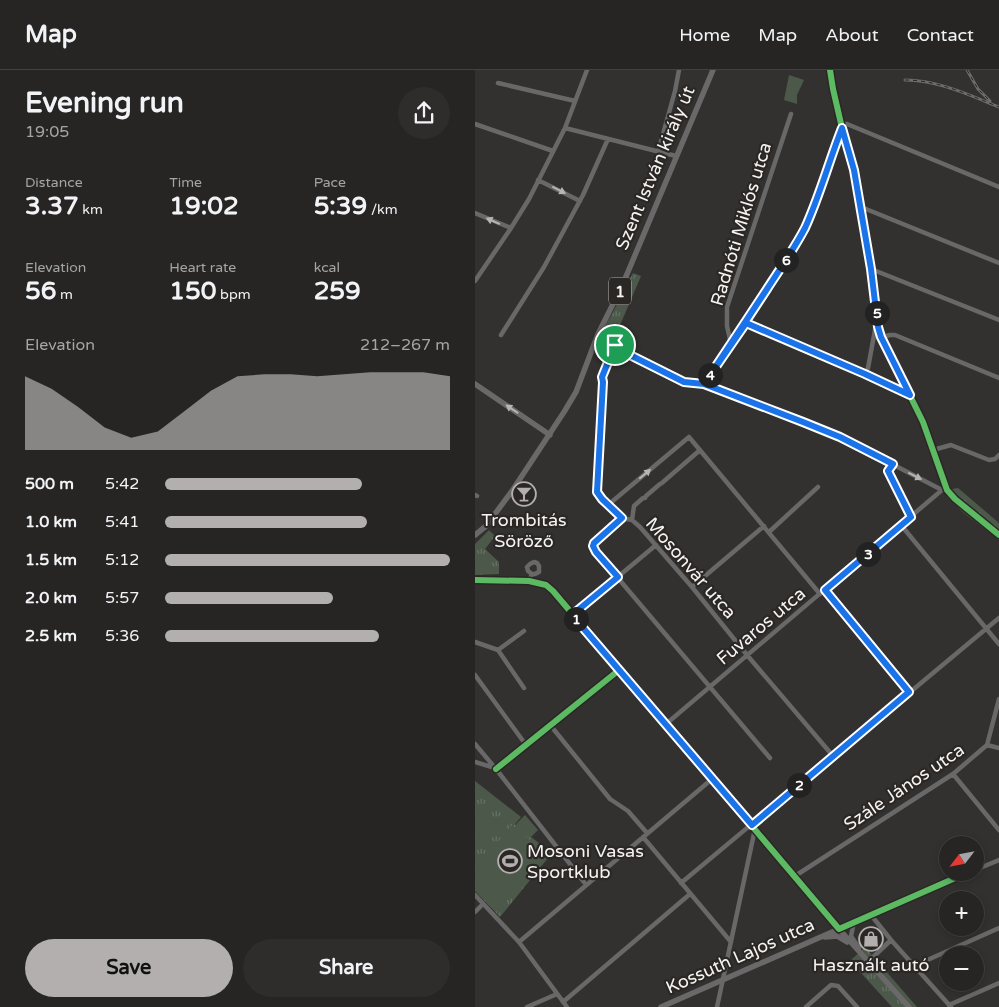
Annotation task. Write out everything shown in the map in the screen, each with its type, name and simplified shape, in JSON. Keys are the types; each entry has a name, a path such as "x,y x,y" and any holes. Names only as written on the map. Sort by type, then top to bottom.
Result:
{"main road":[{"name":"Szent István király út","path":"475,535 486,526 498,511 576,392 599,334 623,286 713,70"},
{"path":"475,384 550,434"},
{"path":"839,929 870,960 909,1007"},
{"name":"Kossuth Lajos utca","path":"661,1007 839,929"},
{"path":"822,937 837,936 870,960"}],"street":[{"path":"476,278 529,199 565,128 587,70"},
{"name":"Szent István király út","path":"658,152 679,70"},
{"path":"830,70 861,207 878,327 881,337 923,422 945,490"},
{"path":"498,83 575,102"},
{"name":"Radnóti Miklós utca","path":"731,344 727,326 727,307 791,114"},
{"path":"475,124 553,151"},
{"path":"842,126 847,124 999,188"},
{"path":"704,384 746,323 804,229 817,200 842,126"},
{"path":"565,128 676,156"},
{"path":"501,335 544,267 580,201 608,139"},
{"path":"538,180 580,201"},
{"path":"861,207 999,263"},
{"path":"475,213 511,228"},
{"path":"871,269 999,320"},
{"path":"746,323 910,395"},
{"path":"865,374 868,368 875,330 878,327"},
{"path":"599,334 605,336 630,355 684,382 704,384 831,433 945,490 999,535"},
{"path":"881,337 895,335 999,378"},
{"path":"615,345 602,377 597,492 622,518 593,546 596,552 770,758"},
{"path":"608,505 689,437 820,594"},
{"path":"933,450 951,445 989,460 995,459 999,455"},
{"path":"631,520 634,506 700,450"},
{"path":"893,464 888,471 911,517"},
{"path":"769,532 818,487"},
{"name":"Fuvaros utca","path":"666,724 945,490"},
{"name":"Mosonvár utca","path":"622,518 631,520 640,527 656,545 833,756"},
{"path":"901,525 999,644"},
{"path":"692,587 764,526"},
{"path":"572,615 656,545"},
{"path":"533,562 537,563 539,572 532,574 528,571 527,567 533,562"},
{"path":"529,581 532,574"},
{"path":"475,580 538,582 546,585 553,591 839,929"},
{"path":"825,590 909,692"},
{"path":"681,883 753,827 833,756 999,618"},
{"path":"498,650 524,631"},
{"path":"475,642 498,650 525,688"},
{"path":"496,769 619,670"},
{"path":"475,675 525,745"},
{"name":"Szále János utca","path":"795,876 953,774 987,745 999,699"},
{"path":"551,726 610,799 629,811 647,833"},
{"path":"475,744 585,882"},
{"path":"987,745 999,748"},
{"path":"475,762 496,769"},
{"path":"953,774 999,830"},
{"path":"519,942 712,779"},
{"path":"717,1007 753,827"},
{"path":"643,838 731,942"},
{"path":"984,866 999,860"},
{"name":"Kossuth Lajos utca","path":"839,929 948,881"},
{"path":"563,1002 690,894"},
{"path":"475,895 519,942 567,1007"},
{"path":"475,912 483,904"},
{"path":"871,915 950,1006 999,983"},
{"path":"854,922 851,936 870,960 891,940"},
{"path":"914,966 999,928"},
{"path":"806,1007 831,984 838,986 857,1007"},
{"path":"527,1007 557,994"}],"green space":[{"path":"789,75 804,80 797,95 797,104 784,100"},
{"path":"633,273 641,276 615,337 604,328"},
{"path":"958,488 999,523 999,540 947,497 947,490"},
{"path":"489,530 495,536 485,549 499,562 499,574 475,575 475,544"},
{"path":"475,781 521,817 515,824 517,826 516,824 525,815 538,830 531,837 552,853 500,917 475,891"},
{"path":"479,811 491,821 475,840 475,816"},
{"name":"Mosoni Vasas Sportklub","path":"512,825 545,853 501,905 475,884 475,869"},
{"path":"865,947 917,1007 892,1007 850,961"}],"railway":[{"path":"967,70 978,89 990,101"},
{"path":"905,80 941,85 999,107"}],"cycle path":[{"path":"830,70 842,128 854,170 881,337 923,422 947,490 955,499 999,535"},
{"path":"475,580 529,581 546,585 553,591 839,929 948,881"},
{"path":"496,769 619,670"}],"place":[{"name":"Trombitás Söröző","path":"524,494"},
{"name":"Mosoni Vasas Sportklub","path":"510,861"},
{"name":"Használt autó","path":"871,939"}],"route":[{"path":"615,345 602,377 597,492 622,518 593,546 618,577 572,615 752,825 909,692 825,590 911,517 888,471 893,464 840,437 704,384 746,323 910,395 889,355 878,327 871,269 854,170 842,128 817,200 804,229 746,323 731,344 704,384 684,382 630,355 615,345"}]}
